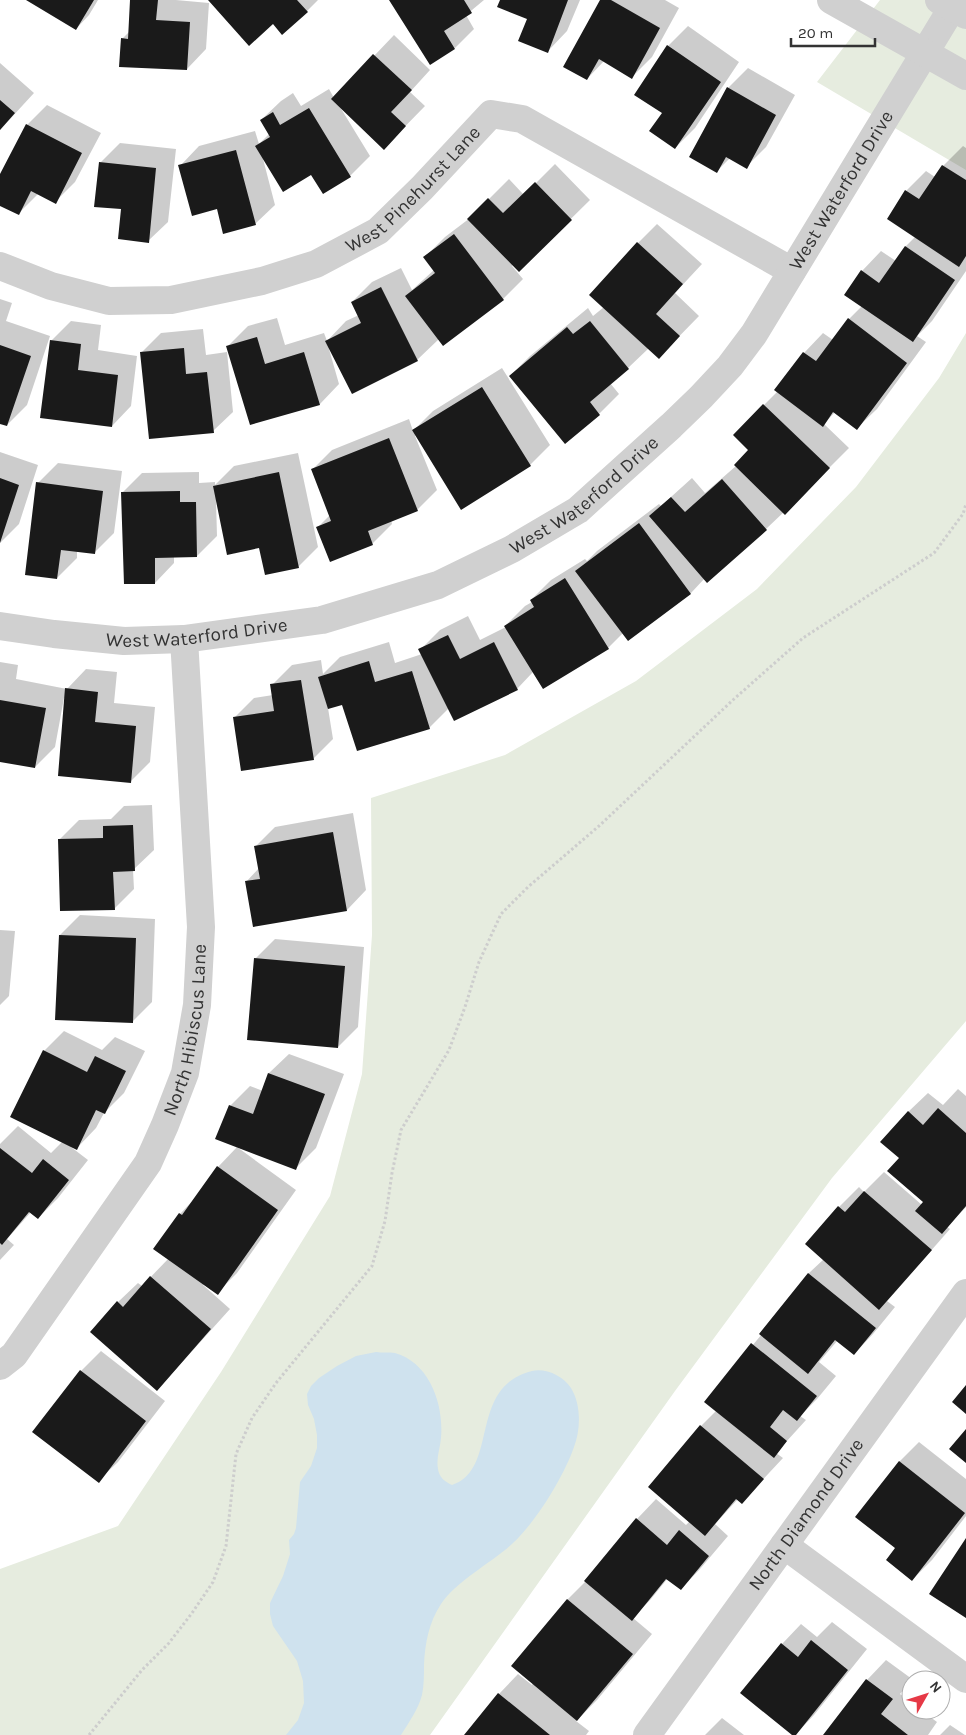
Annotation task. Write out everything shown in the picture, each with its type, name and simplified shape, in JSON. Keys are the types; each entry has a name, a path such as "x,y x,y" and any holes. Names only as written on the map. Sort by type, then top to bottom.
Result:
{"street":[{"path":"831,0 966,76"},
{"name":"West Waterford Drive","path":"0,626 124,641 184,639 322,620 438,585 512,549 578,510 671,426 730,366 754,334 952,8"},
{"name":"West Pinehurst Lane","path":"0,266 51,286 109,301 171,300 262,281 298,270 316,264 378,231 422,188 491,114 522,119 792,271"},
{"name":"North Hibiscus Lane","path":"0,1366 14,1355 148,1163 165,1126 185,1073 197,1006 201,927 184,639"},
{"name":"North Diamond Drive","path":"647,1735 966,1293"},
{"path":"784,1545 966,1679"}],"path":[{"path":"90,1735 142,1670 168,1643 192,1613 213,1582 226,1546 236,1454 252,1418 276,1383 372,1266 385,1221 401,1130 449,1050 466,1007 479,962 501,914 528,887 599,826 803,638 934,553 963,514 966,504"}],"shaded area":[{"path":"880,0 966,0 966,170 817,82"},
{"path":"966,333 966,1021 832,1178 675,1391 430,1735 0,1735 0,1569 118,1526 221,1372 330,1196 362,1074 372,935 371,798 505,755 636,681 757,589 856,487 939,378"}],"water":[{"path":"376,1352 395,1353 407,1358 426,1376 437,1399 440,1412 441,1438 437,1461 438,1469 443,1479 452,1485 467,1476 476,1463 491,1410 499,1393 512,1380 532,1371 537,1370 554,1374 568,1384 577,1401 578,1432 569,1459 556,1485 531,1523 513,1543 456,1587 441,1604 431,1625 427,1641 422,1695 416,1711 401,1735 286,1735 298,1720 304,1703 303,1681 297,1661 273,1626 270,1603 283,1576 290,1554 289,1540 296,1528 300,1482 311,1466 317,1448 317,1435 314,1419 308,1405 307,1394 311,1386 319,1378 337,1366 356,1356"}],"building":[{"path":"26,0 94,0 76,30"},
{"path":"130,0 158,0 156,20 190,22 187,70 119,67 121,38 128,39"},
{"path":"208,0 297,0 308,12 282,35 273,24 249,46"},
{"path":"389,0 464,0 472,13 444,31 455,49 430,65"},
{"path":"500,0 568,0 548,53 518,41 527,19 497,7"},
{"path":"600,0 611,0 660,28 632,79 599,59 587,80 563,67"},
{"path":"667,45 721,82 675,149 649,131 662,113 634,95"},
{"path":"373,54 412,90 391,112 406,126 384,150 331,99"},
{"path":"727,87 776,115 747,169 726,157 717,173 689,157"},
{"path":"0,100 15,113 0,130"},
{"path":"309,108 351,177 323,194 311,175 283,192 255,146 270,137 260,120 273,112 280,125"},
{"path":"26,124 82,153 56,204 31,191 19,215 0,206 0,174"},
{"path":"236,150 256,225 223,234 217,209 192,216 178,165"},
{"path":"99,162 156,168 149,243 118,239 121,209 94,207"},
{"path":"942,165 966,180 966,256 959,267 887,219 905,190 919,199"},
{"path":"535,182 572,220 519,272 467,219 488,198 503,213"},
{"path":"454,234 504,300 443,346 405,296 435,273 423,257"},
{"path":"637,242 683,284 656,314 680,336 659,359 589,295"},
{"path":"905,246 955,280 913,342 844,295 861,270 879,283"},
{"path":"381,287 418,361 352,394 325,341 361,323 351,302"},
{"path":"848,318 907,363 857,430 833,412 823,427 774,390 803,352 816,361"},
{"path":"590,321 629,369 590,402 600,415 565,444 509,376 567,327 573,334"},
{"path":"257,337 265,364 304,352 320,405 250,425 226,346"},
{"path":"50,340 81,344 78,370 118,375 112,427 40,418"},
{"path":"0,345 31,356 7,426 0,424"},
{"path":"184,348 186,374 207,372 214,433 149,439 140,352"},
{"path":"482,387 531,466 461,510 412,430"},
{"path":"763,404 830,468 785,515 734,465 748,450 733,435"},
{"path":"389,438 418,511 368,531 373,545 330,562 316,527 331,521 311,469"},
{"path":"279,472 299,568 265,575 259,548 227,555 213,486"},
{"path":"0,478 19,485 0,543"},
{"path":"722,479 767,530 707,583 649,516 671,497 685,512"},
{"path":"36,482 103,491 95,554 61,550 57,579 25,575"},
{"path":"180,491 180,502 196,502 197,557 155,558 155,584 124,584 121,492"},
{"path":"639,523 691,594 628,641 575,571"},
{"path":"565,578 609,649 543,689 504,626 534,607 530,600"},
{"path":"448,635 460,659 494,642 518,690 454,721 418,649"},
{"path":"369,661 375,682 412,671 430,729 357,751 342,705 328,709 318,677"},
{"path":"301,680 314,760 241,771 233,717 274,711 270,684"},
{"path":"65,688 98,692 95,722 136,726 131,783 58,776"},
{"path":"0,700 46,708 35,768 0,762"},
{"path":"133,825 135,871 113,872 115,910 60,911 58,839 103,838 103,826"},
{"path":"333,832 347,911 253,927 245,881 260,879 254,846"},
{"path":"59,935 136,938 133,1023 55,1020"},
{"path":"254,958 345,966 338,1048 247,1040"},
{"path":"43,1050 87,1072 95,1056 126,1071 105,1114 96,1110 77,1150 10,1117"},
{"path":"268,1073 325,1094 296,1170 215,1139 229,1105 253,1114"},
{"path":"938,1108 966,1133 966,1206 942,1234 915,1211 923,1202 887,1171 899,1158 880,1142 908,1111 923,1125"},
{"path":"0,1148 32,1173 43,1159 69,1180 38,1219 29,1212 2,1245 0,1243"},
{"path":"217,1166 278,1210 218,1295 153,1249 179,1213 182,1215"},
{"path":"864,1191 932,1250 879,1310 805,1244 838,1206 845,1212"},
{"path":"808,1273 876,1328 854,1355 835,1340 808,1374 759,1334"},
{"path":"150,1276 211,1329 157,1391 90,1332 117,1301 123,1307"},
{"path":"751,1343 817,1396 797,1421 783,1410 770,1427 787,1441 774,1458 704,1402"},
{"path":"80,1370 146,1421 99,1483 32,1432"},
{"path":"966,1385 966,1414 952,1402"},
{"path":"700,1425 764,1479 742,1504 736,1499 705,1536 648,1487"},
{"path":"966,1429 966,1463 949,1449"},
{"path":"899,1461 965,1513 912,1581 886,1560 895,1548 855,1517"},
{"path":"636,1518 667,1545 679,1530 709,1556 681,1590 666,1579 632,1621 584,1581"},
{"path":"966,1538 966,1618 929,1594"},
{"path":"567,1599 633,1654 577,1721 511,1666"},
{"path":"811,1640 848,1670 796,1735 792,1735 740,1693 781,1643 798,1657"},
{"path":"866,1679 893,1699 881,1714 908,1735 823,1735"},
{"path":"498,1693 550,1735 464,1735"}]}
